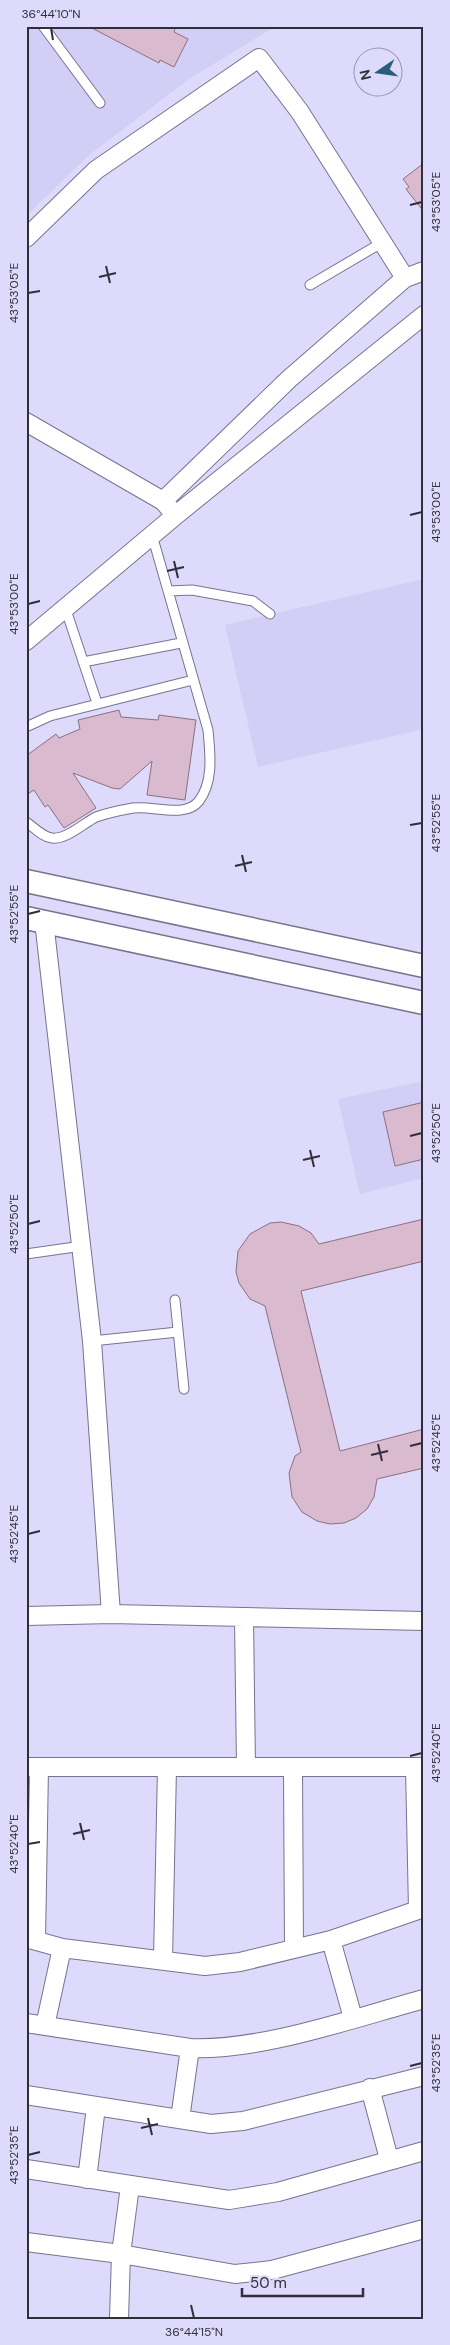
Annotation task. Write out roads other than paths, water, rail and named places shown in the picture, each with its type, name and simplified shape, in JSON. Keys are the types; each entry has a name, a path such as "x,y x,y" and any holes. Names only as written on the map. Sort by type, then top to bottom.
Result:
{"street":[{"path":"26,238 96,170 259,58 300,112 405,278"},
{"path":"163,501 289,380 405,278 424,271"},
{"path":"26,641 66,610 176,515 424,315"},
{"path":"26,422 163,501 176,515"},
{"path":"26,881 424,966"},
{"path":"111,1614 92,1341 82,1246 35,919 424,1003"},
{"path":"232,962 241,926"},
{"path":"26,1616 111,1614 424,1621"},
{"path":"244,1618 246,1767"},
{"path":"163,1960 167,1767"},
{"path":"167,1767 420,1767 421,1908 331,1940 240,1962 205,1966 62,1948 31,1939 33,1768 167,1767"},
{"path":"293,1768 294,1949"},
{"path":"331,1940 353,2018"},
{"path":"44,2026 62,1948"},
{"path":"26,2023 190,2048 208,2049 279,2038 424,1999"},
{"path":"180,2120 190,2048"},
{"path":"26,2095 211,2124 243,2121 424,2076"},
{"path":"370,2088 388,2159"},
{"path":"87,2179 96,2107"},
{"path":"26,2169 229,2200 278,2192 424,2150"},
{"path":"119,2319 121,2254 130,2186"},
{"path":"26,2242 121,2254 235,2274 251,2274 424,2229"}],"lane":[{"path":"43,26 100,103"},
{"path":"310,286 383,242"},
{"path":"26,822 45,836 53,838 106,815 134,808 182,810 190,808 198,802 205,790 210,756 208,730 181,643 152,535"},
{"path":"168,590 192,590 253,601 270,614"},
{"path":"66,610 97,703"},
{"path":"83,662 181,643"},
{"path":"26,727 50,716 193,680"},
{"path":"26,1254 82,1246"},
{"path":"175,1300 184,1389"},
{"path":"92,1341 178,1332"}]}
